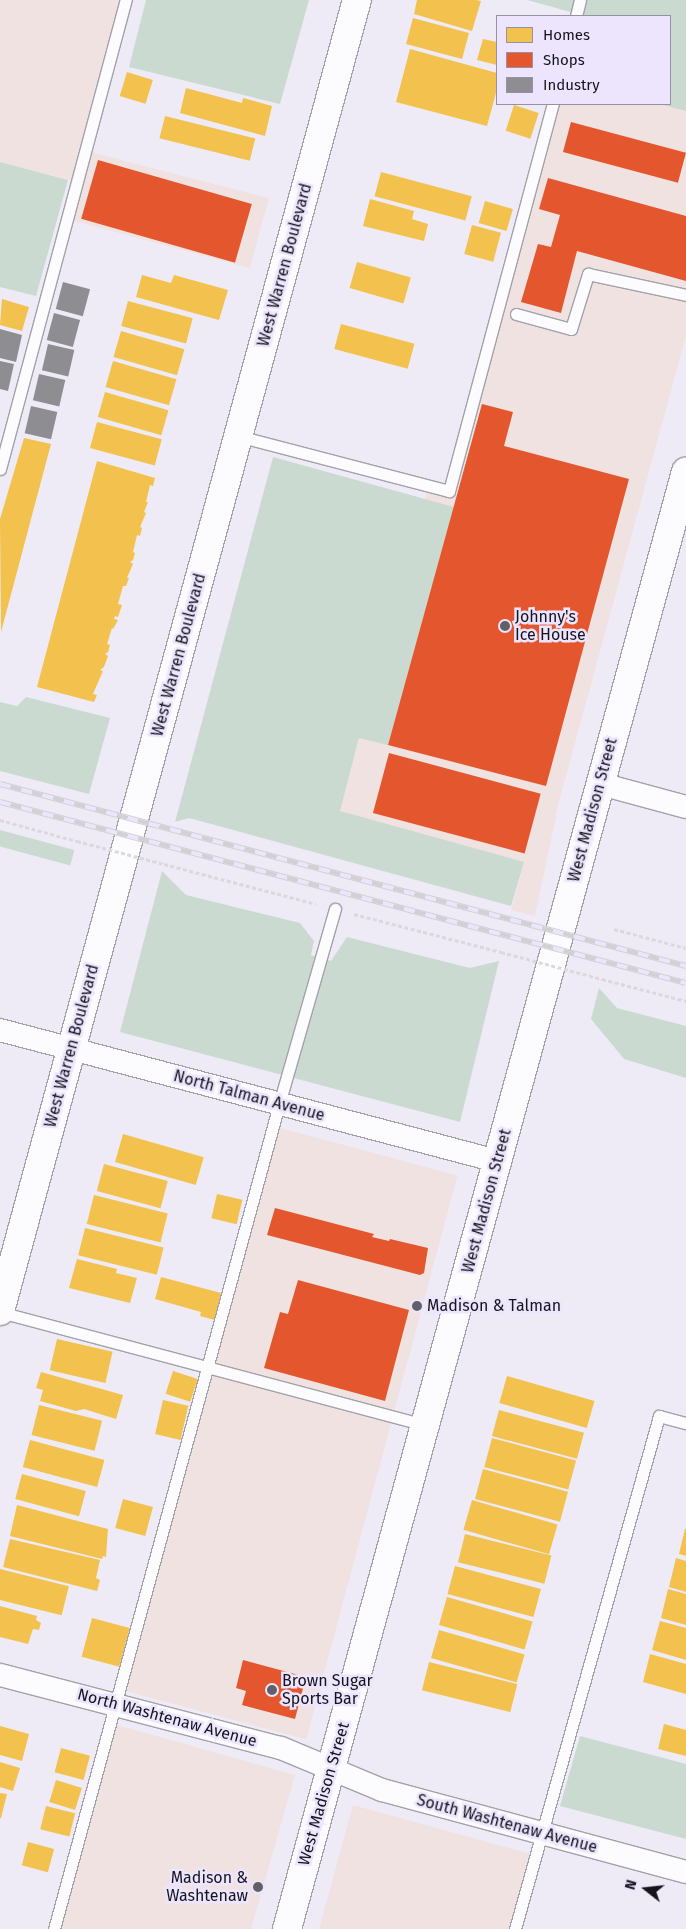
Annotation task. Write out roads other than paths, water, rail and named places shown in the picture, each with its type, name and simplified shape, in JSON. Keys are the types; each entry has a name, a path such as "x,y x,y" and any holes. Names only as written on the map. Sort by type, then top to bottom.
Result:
{"main road":[{"name":"West Warren Boulevard","path":"0,1311 4,1282 72,1049 357,0"},
{"name":"West Madison Street","path":"286,1929 686,472"}],"street":[{"path":"601,784 686,807"},
{"name":"North Talman Avenue","path":"0,1030 497,1161"},
{"name":"North Washtenaw Avenue","path":"0,1675 281,1748 331,1769"},
{"name":"South Washtenaw Avenue","path":"331,1769 382,1790 686,1872"}],"lane":[{"path":"0,469 126,0"},
{"path":"576,15 580,0"},
{"path":"238,436 449,491 553,105"},
{"path":"516,314 571,329 588,274 686,295"},
{"path":"54,1929 279,1104 335,909"},
{"path":"0,1311 425,1425"},
{"path":"515,1929 658,1416 686,1423"}],"railway":[{"path":"0,784 686,966"},
{"path":"0,802 686,983"}],"place":[{"name":"Johnny's Ice House","path":"505,626"},
{"name":"Madison & Talman","path":"417,1306"},
{"name":"Brown Sugar Sports Bar","path":"272,1690"},
{"name":"Madison & Washtenaw","path":"258,1887"}]}
